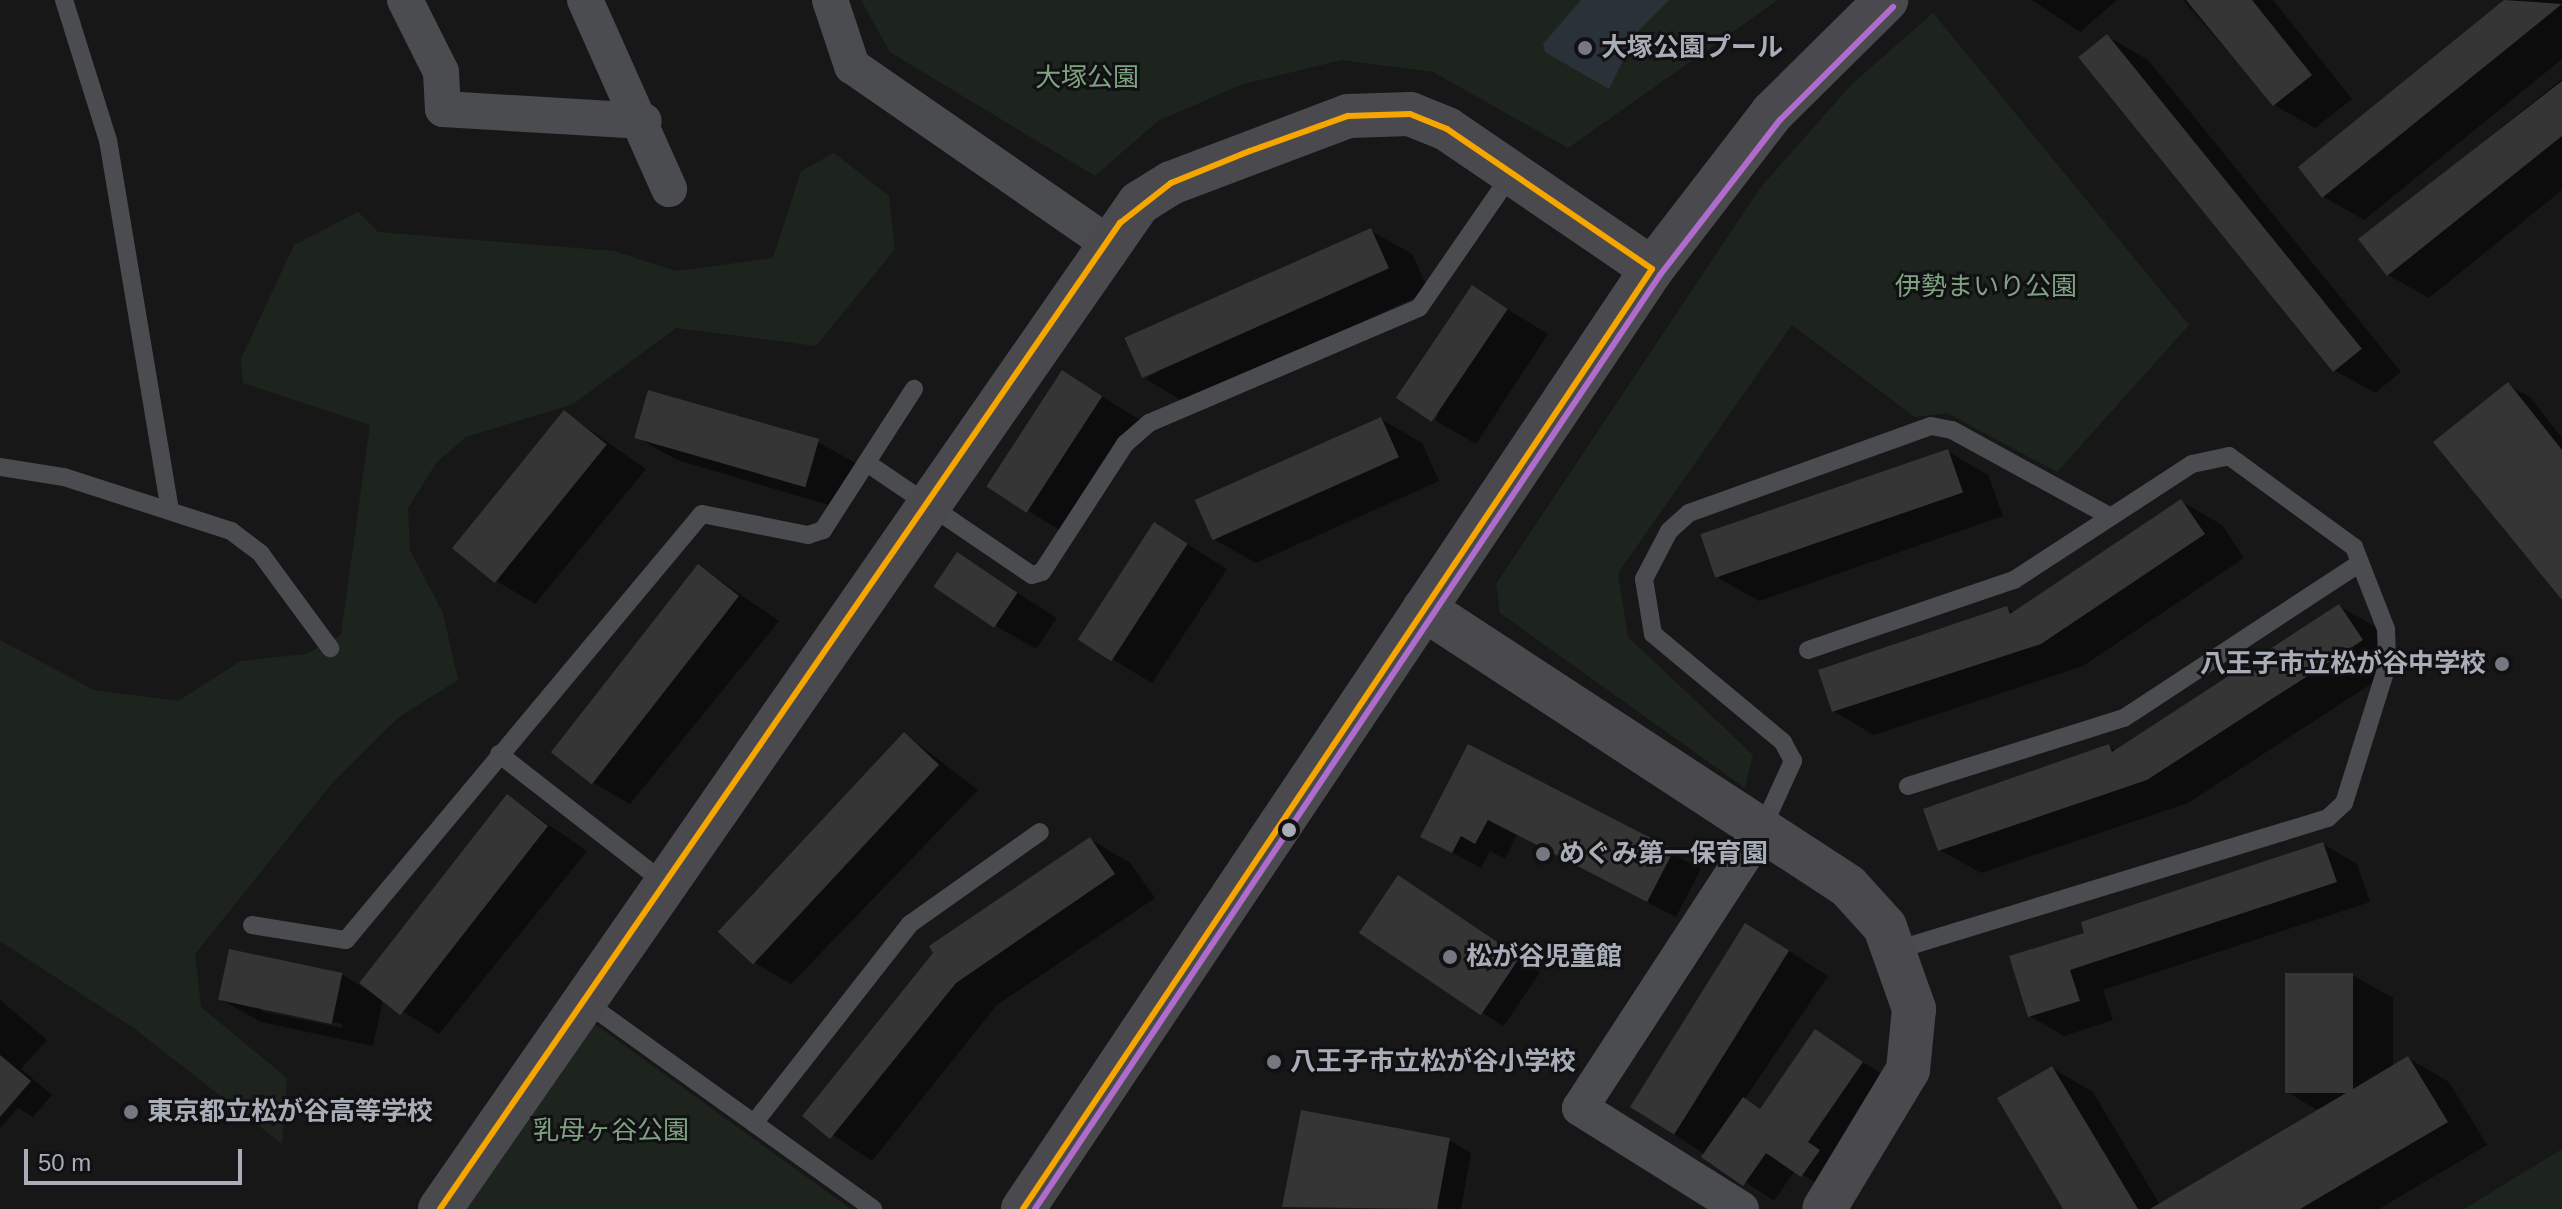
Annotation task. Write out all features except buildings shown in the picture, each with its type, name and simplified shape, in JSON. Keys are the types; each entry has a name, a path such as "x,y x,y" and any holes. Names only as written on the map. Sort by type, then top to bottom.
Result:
{"street":[{"path":"405,0 441,72 443,109 644,121"},
{"path":"585,0 644,121 669,189"},
{"path":"830,0 839,39 863,76 1106,242"},
{"path":"1023,1209 1652,269 1772,113 1886,0"},
{"path":"440,1209 925,502 1106,242 1139,203 1171,183 1348,116 1410,114 1512,173 1652,269"},
{"path":"1424,609 1848,886 1897,950 1914,1009 1908,1070 1824,1209"},
{"path":"1741,1209 1580,1108 1762,829"}],"lane":[{"path":"64,0 108,140 170,510"},
{"path":"867,463 1032,575 1042,572 1125,444 1149,423 1419,308 1512,173"},
{"path":"252,925 346,940 702,514 808,535 823,530 914,389"},
{"path":"1762,829 1793,761 1783,742 1653,634 1644,579 1669,531 1689,513 1931,426 1952,430 2109,516"},
{"path":"1808,650 2014,580 2192,464 2229,456 2354,547 2386,629 2387,666 2344,803 2328,818 1897,950"},
{"path":"0,467 64,477 231,531 261,554 330,648"},
{"path":"1908,786 2124,718 2360,563"},
{"path":"499,754 665,883"},
{"path":"754,1123 910,924 1040,832"},
{"path":"584,1001 873,1209"}],"green space":[{"name":"大塚公園","path":"861,0 1778,0 1568,148 1433,72 1342,60 1243,84 1158,121 1095,176 890,52"},
{"name":"伊勢まいり公園","path":"1933,13 2189,325 2057,472 1947,413 1915,417 1792,325 1618,573 1628,637 1753,755 1745,788 1500,613 1496,584 1761,187 1851,85"},
{"path":"834,153 889,196 895,249 816,346 676,328 573,404 466,437 436,463 408,508 410,550 443,613 458,680 399,717 334,781 195,954 201,1007 287,1078 282,1144 135,1029 0,941 0,640 94,690 178,701 241,661 306,654 341,635 370,425 243,383 241,359 294,245 358,212 378,232 614,251 676,271 773,258 801,171"},
{"name":"乳母ヶ谷公園","path":"592,1022 851,1209 464,1209"},
{"path":"2562,1149 2562,1209 2464,1209"}],"shaded area":[{"name":"大塚公園プール","path":"1581,0 1669,0 1637,32 1609,89 1545,52 1543,44"}],"transit line":[{"path":"1035,1209 1660,275 1780,120 1893,7"},
{"path":"440,1209 1120,223 1171,183 1250,151 1348,116 1410,114 1447,129 1652,269 1023,1209"}],"place":[{"name":"大塚公園プール","path":"1585,48"},
{"name":"八王子市立松が谷中学校","path":"2502,664"},
{"name":"めぐみ第一保育園","path":"1543,854"},
{"name":"松が谷児童館","path":"1450,957"},
{"name":"八王子市立松が谷小学校","path":"1274,1062"},
{"name":"東京都立松が谷高等学校","path":"131,1112"}]}
